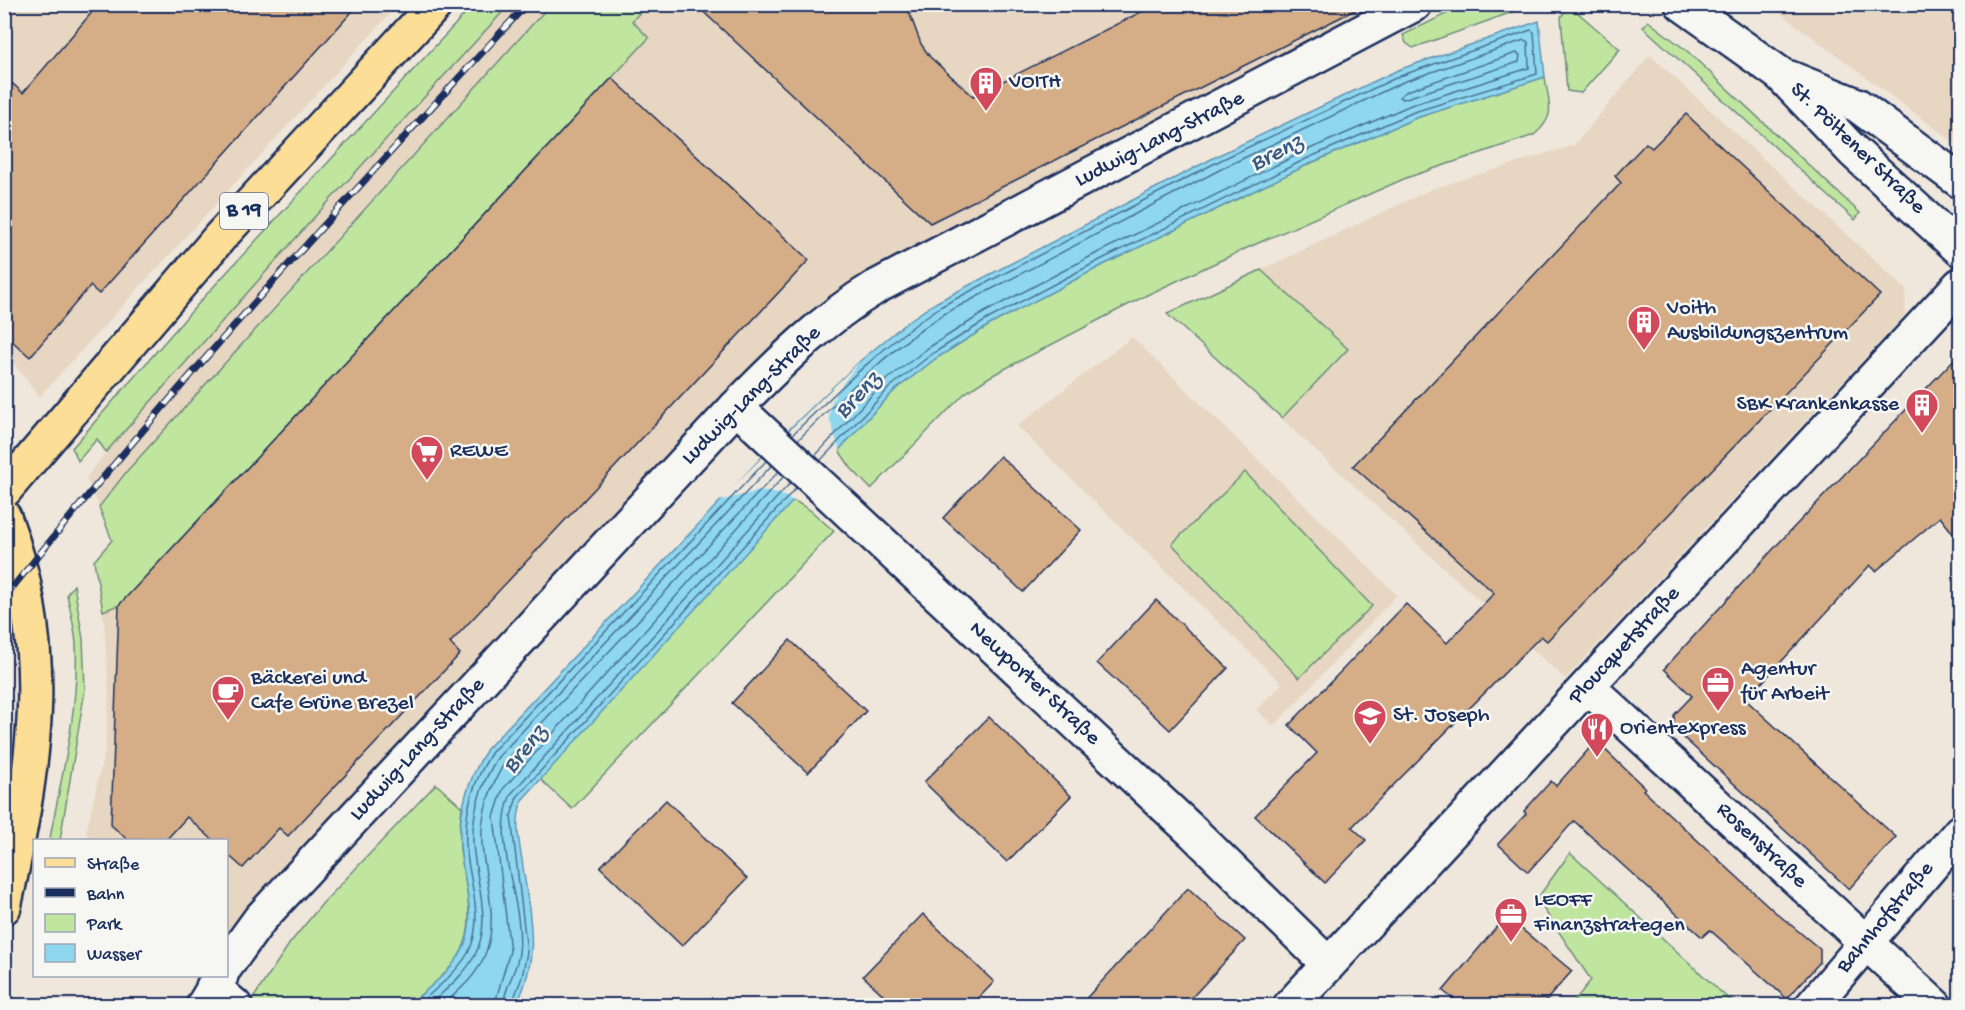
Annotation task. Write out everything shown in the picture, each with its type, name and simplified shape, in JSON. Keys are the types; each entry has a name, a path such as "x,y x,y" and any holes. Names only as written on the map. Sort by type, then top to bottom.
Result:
{"main road":[{"name":"B 19","path":"4,491 220,237 436,4"},
{"path":"4,517 28,603 35,647 37,704 27,794 4,907"}],"street":[{"name":"Ludwig-Lang-Straße","path":"228,975 266,912 736,407 804,340 860,297 1416,4"},
{"name":"St. Pöltener Straße","path":"1682,4 1780,74 1853,151 1960,249"},
{"name":"St. Pöltener Straße","path":"1780,74 1857,105 1960,181"},
{"name":"Ploucquetstraße","path":"1290,1005 1960,285"},
{"name":"Newporter Straße","path":"736,407 1193,832 1328,964"},
{"name":"Rosenstraße","path":"1587,687 1935,1005"},
{"name":"Bahnhofstraße","path":"1812,1005 1960,832"}],"shaded area":[{"path":"5,5 398,5 39,397 5,352"},
{"path":"509,5 550,5 310,267 127,471 99,507 86,478 106,452 319,212"},
{"path":"647,5 1399,5 781,340 721,398 244,916 228,940 228,839 90,839 86,832 105,750 109,697 103,611 119,605 649,38 632,21"},
{"path":"1769,5 1960,5 1960,147"},
{"path":"1650,55 1906,289 1905,315 1565,679 1167,314 1432,189 1574,145"},
{"path":"1132,337 1397,595 1274,726 1256,710 1282,684 1017,426"}],"green space":[{"path":"1466,4 1532,5 1413,48 1406,43 1403,35"},
{"path":"473,5 509,5 319,212 106,452 97,439 78,461 72,448 205,296"},
{"path":"550,5 647,5 632,21 649,38 119,605 103,611 94,561 112,540 99,507 127,471"},
{"path":"1569,5 1620,49 1581,93 1567,91 1561,17"},
{"path":"1648,21 1686,50 1860,213 1855,220 1643,27"},
{"path":"1545,77 1549,116 1534,135 1406,178 1247,248 1147,295 991,376 965,393 871,489 851,468 838,449 894,391 935,359 991,324 1105,264 1311,163 1416,118"},
{"path":"1261,270 1348,349 1282,418 1167,314"},
{"path":"1245,472 1372,606 1299,678 1172,544"},
{"path":"793,500 810,510 834,531 572,809 540,779"},
{"path":"74,585 83,639 85,690 60,839 52,839 69,742 75,693 76,644 67,594"},
{"path":"436,784 462,807 460,849 469,908 469,923 462,952 453,965 408,1005 258,1006 252,1000 290,943 322,904"},
{"path":"1570,853 1735,1005 1571,1005 1591,980 1537,899"}],"water":[{"name":"Brenz","path":"1539,21 1545,77 1416,118 1311,163 1105,264 991,324 935,359 894,391 522,800 518,815 518,829 530,916 531,951 524,987 516,1005 408,1006 452,966 467,937 469,911 461,858 461,819 470,783 487,749 775,443 860,361 907,322 937,302 1221,154 1398,70"}],"pier":[{"path":"860,361 838,390 831,404 829,417 840,452 796,502 780,494 760,491 718,501"}],"building":[{"path":"99,4 359,4 99,294 90,286 30,357 4,334 4,76 23,93"},
{"name":"VOITH","path":"695,4 906,4 921,44 930,57 973,96 1157,4 1367,4 930,223"},
{"path":"612,78 809,260 450,643 460,654 288,836 279,828 243,868 228,855 228,839 212,839 187,817 167,839 127,839 111,825 119,605"},
{"name":"Voith Ausbildungszentrum","path":"1686,114 1880,295 1547,641 1541,636 1352,827 1366,840 1325,883 1255,816 1317,753 1289,725 1406,604 1447,643 1494,593 1353,466 1621,183 1615,176 1646,143 1652,148"},
{"path":"1960,353 1960,542 1940,517 1876,571 1870,565 1746,700 1896,837 1849,889 1674,729 1674,715 1692,696 1664,669 1776,546"},
{"path":"1000,456 1081,530 1023,592 943,518"},
{"path":"1156,600 1228,668 1170,730 1097,663"},
{"path":"790,640 866,711 808,773 732,703"},
{"path":"989,717 1071,796 1007,862 924,782"},
{"path":"1596,741 1645,788 1643,790 1774,911 1820,949 1820,962 1787,999 1710,930 1702,937 1574,821 1528,872 1498,844 1526,814 1524,811 1551,781 1556,786"},
{"path":"666,800 747,879 682,946 600,867"},
{"path":"1188,888 1245,940 1185,1005 1080,1005"},
{"path":"923,914 994,982 972,1005 894,1005 863,976"},
{"name":"LEOFF Finanzstrategen","path":"1506,916 1572,971 1542,1005 1461,1005 1443,991"}],"railway":[{"path":"4,598 195,370 326,222 527,4"}],"place":[{"name":"VOITH","path":"986,112"},
{"name":"Voith Ausbildungszentrum","path":"1644,351"},
{"name":"SBK Krankenkasse","path":"1922,434"},
{"name":"REWE","path":"427,481"},
{"name":"Agentur für Arbeit","path":"1718,712"},
{"name":"Bäckerei und Cafe Grüne Brezel","path":"228,721"},
{"name":"St. Joseph","path":"1370,745"},
{"name":"Orientexpress","path":"1597,758"},
{"name":"LEOFF Finanzstrategen","path":"1511,943"}]}
